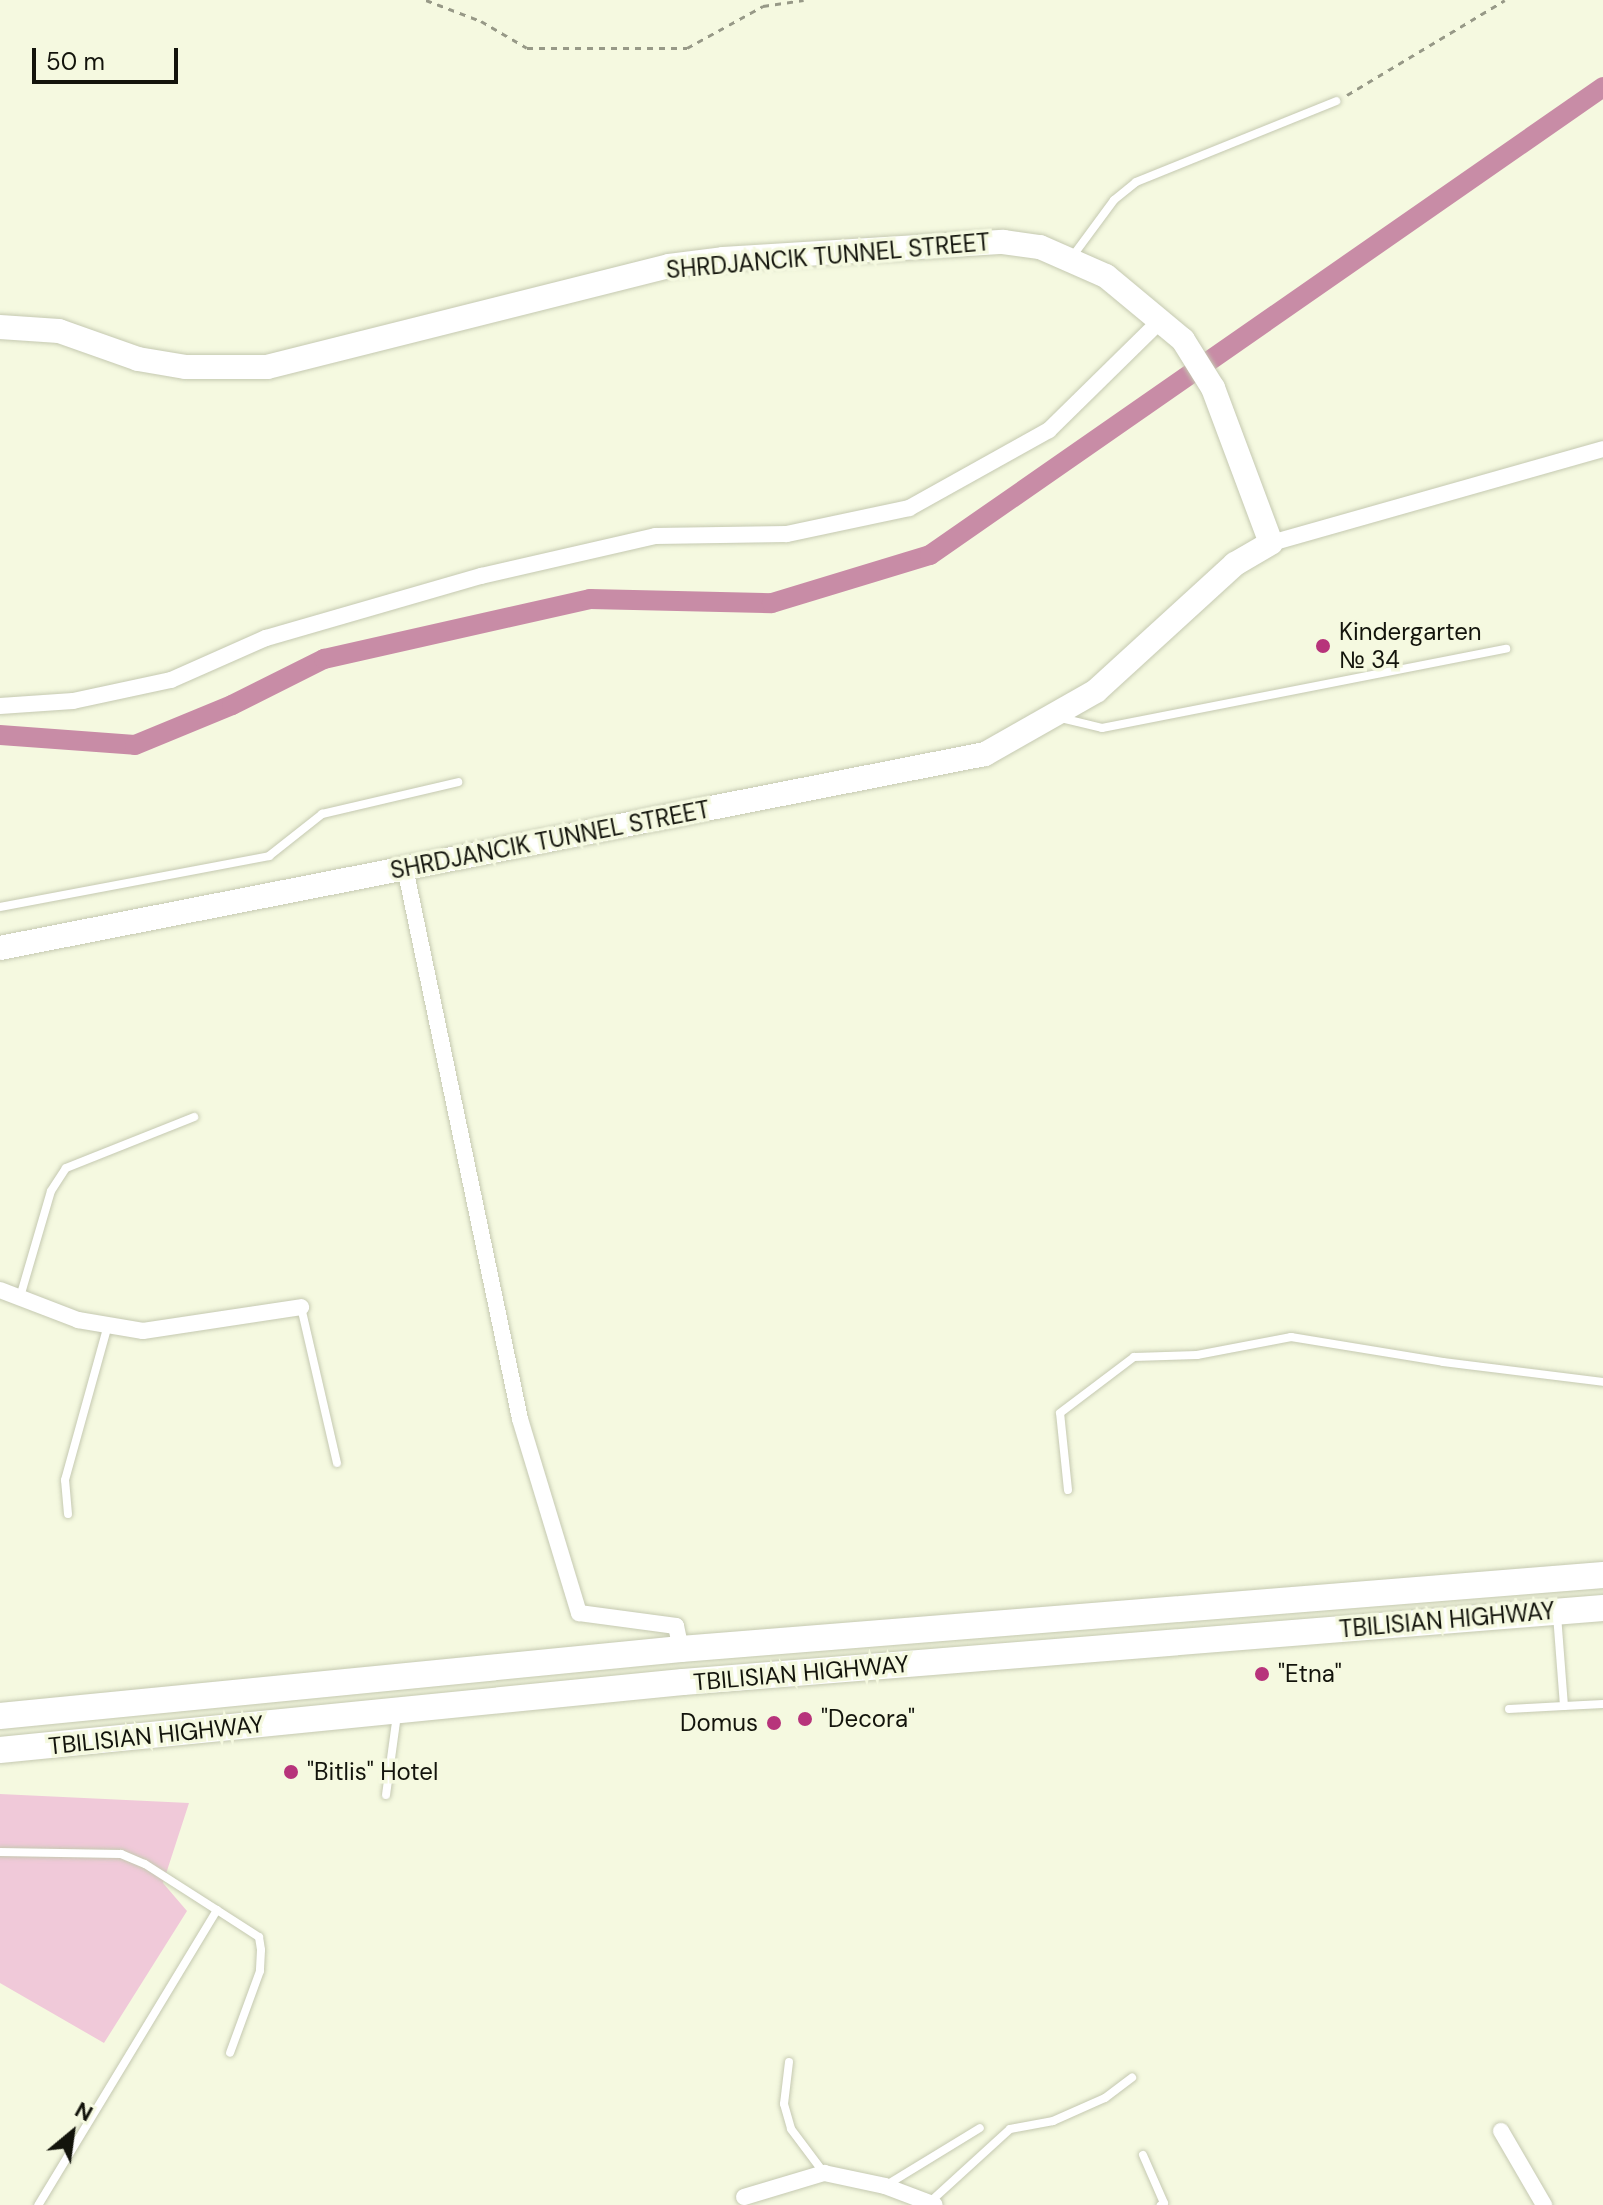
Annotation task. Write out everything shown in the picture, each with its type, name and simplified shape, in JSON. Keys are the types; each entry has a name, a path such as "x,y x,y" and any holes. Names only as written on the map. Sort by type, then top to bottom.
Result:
{"main road":[{"name":"TBILISIAN HIGHWAY","path":"0,1716 681,1649 1603,1575"},
{"name":"TBILISIAN HIGHWAY","path":"0,1750 699,1681 1603,1608"}],"street":[{"name":"SHRDJANCIK TUNNEL STREET","path":"0,327 59,331 138,359 186,367 267,367 669,266 723,259 1003,242 1040,247 1106,276 1183,340 1213,388 1271,543"},
{"path":"0,706 73,701 171,680 266,638 481,576 655,536 787,534 909,508 1049,430 1161,320"},
{"name":"SHRDJANCIK TUNNEL STREET","path":"0,948 985,754 1096,691 1235,564 1271,543 1603,449"},
{"path":"405,868 520,1419 579,1613 676,1626 681,1649"},
{"path":"0,1290 78,1320 143,1331 301,1307"},
{"path":"1501,2131 1544,2205"},
{"path":"744,2197 824,2173 885,2186 932,2203"}],"lane":[{"path":"1071,259 1114,200 1136,182 1336,101"},
{"path":"1052,716 1102,728 1506,649"},
{"path":"0,907 269,856 322,814 458,782"},
{"path":"19,1298 51,1191 66,1168 194,1117"},
{"path":"301,1307 337,1463"},
{"path":"68,1514 65,1480 108,1325"},
{"path":"1068,1490 1060,1413 1134,1357 1197,1355 1291,1337 1443,1362 1603,1382"},
{"path":"1557,1611 1564,1706"},
{"path":"1509,1709 1603,1704"},
{"path":"386,1795 397,1711"},
{"path":"0,1852 121,1854 145,1864 259,1937 260,1971 230,2053"},
{"path":"38,2205 217,1910"},
{"path":"789,2062 784,2104 791,2129 824,2173"},
{"path":"932,2203 1010,2129 1053,2121 1105,2098 1132,2078"},
{"path":"885,2186 980,2128"},
{"path":"1143,2155 1164,2203 1161,2205"}],"path":[{"path":"426,0 481,21 527,48 687,48 763,6 804,0"},
{"path":"1336,101 1505,0"}],"shaded area":[{"path":"0,1794 189,1803 163,1883 187,1911 104,2043 0,1983"}],"waterway":[{"path":"0,735 135,745 232,705 324,659 590,599 772,603 930,555 1603,87"}],"place":[{"name":"Kindergarten № 34","path":"1323,646"},
{"name":"\"Etna\"","path":"1262,1674"},
{"name":"\"Decora\"","path":"805,1719"},
{"name":"Domus","path":"774,1723"},
{"name":"\"Bitlis\" Hotel","path":"291,1772"}]}
